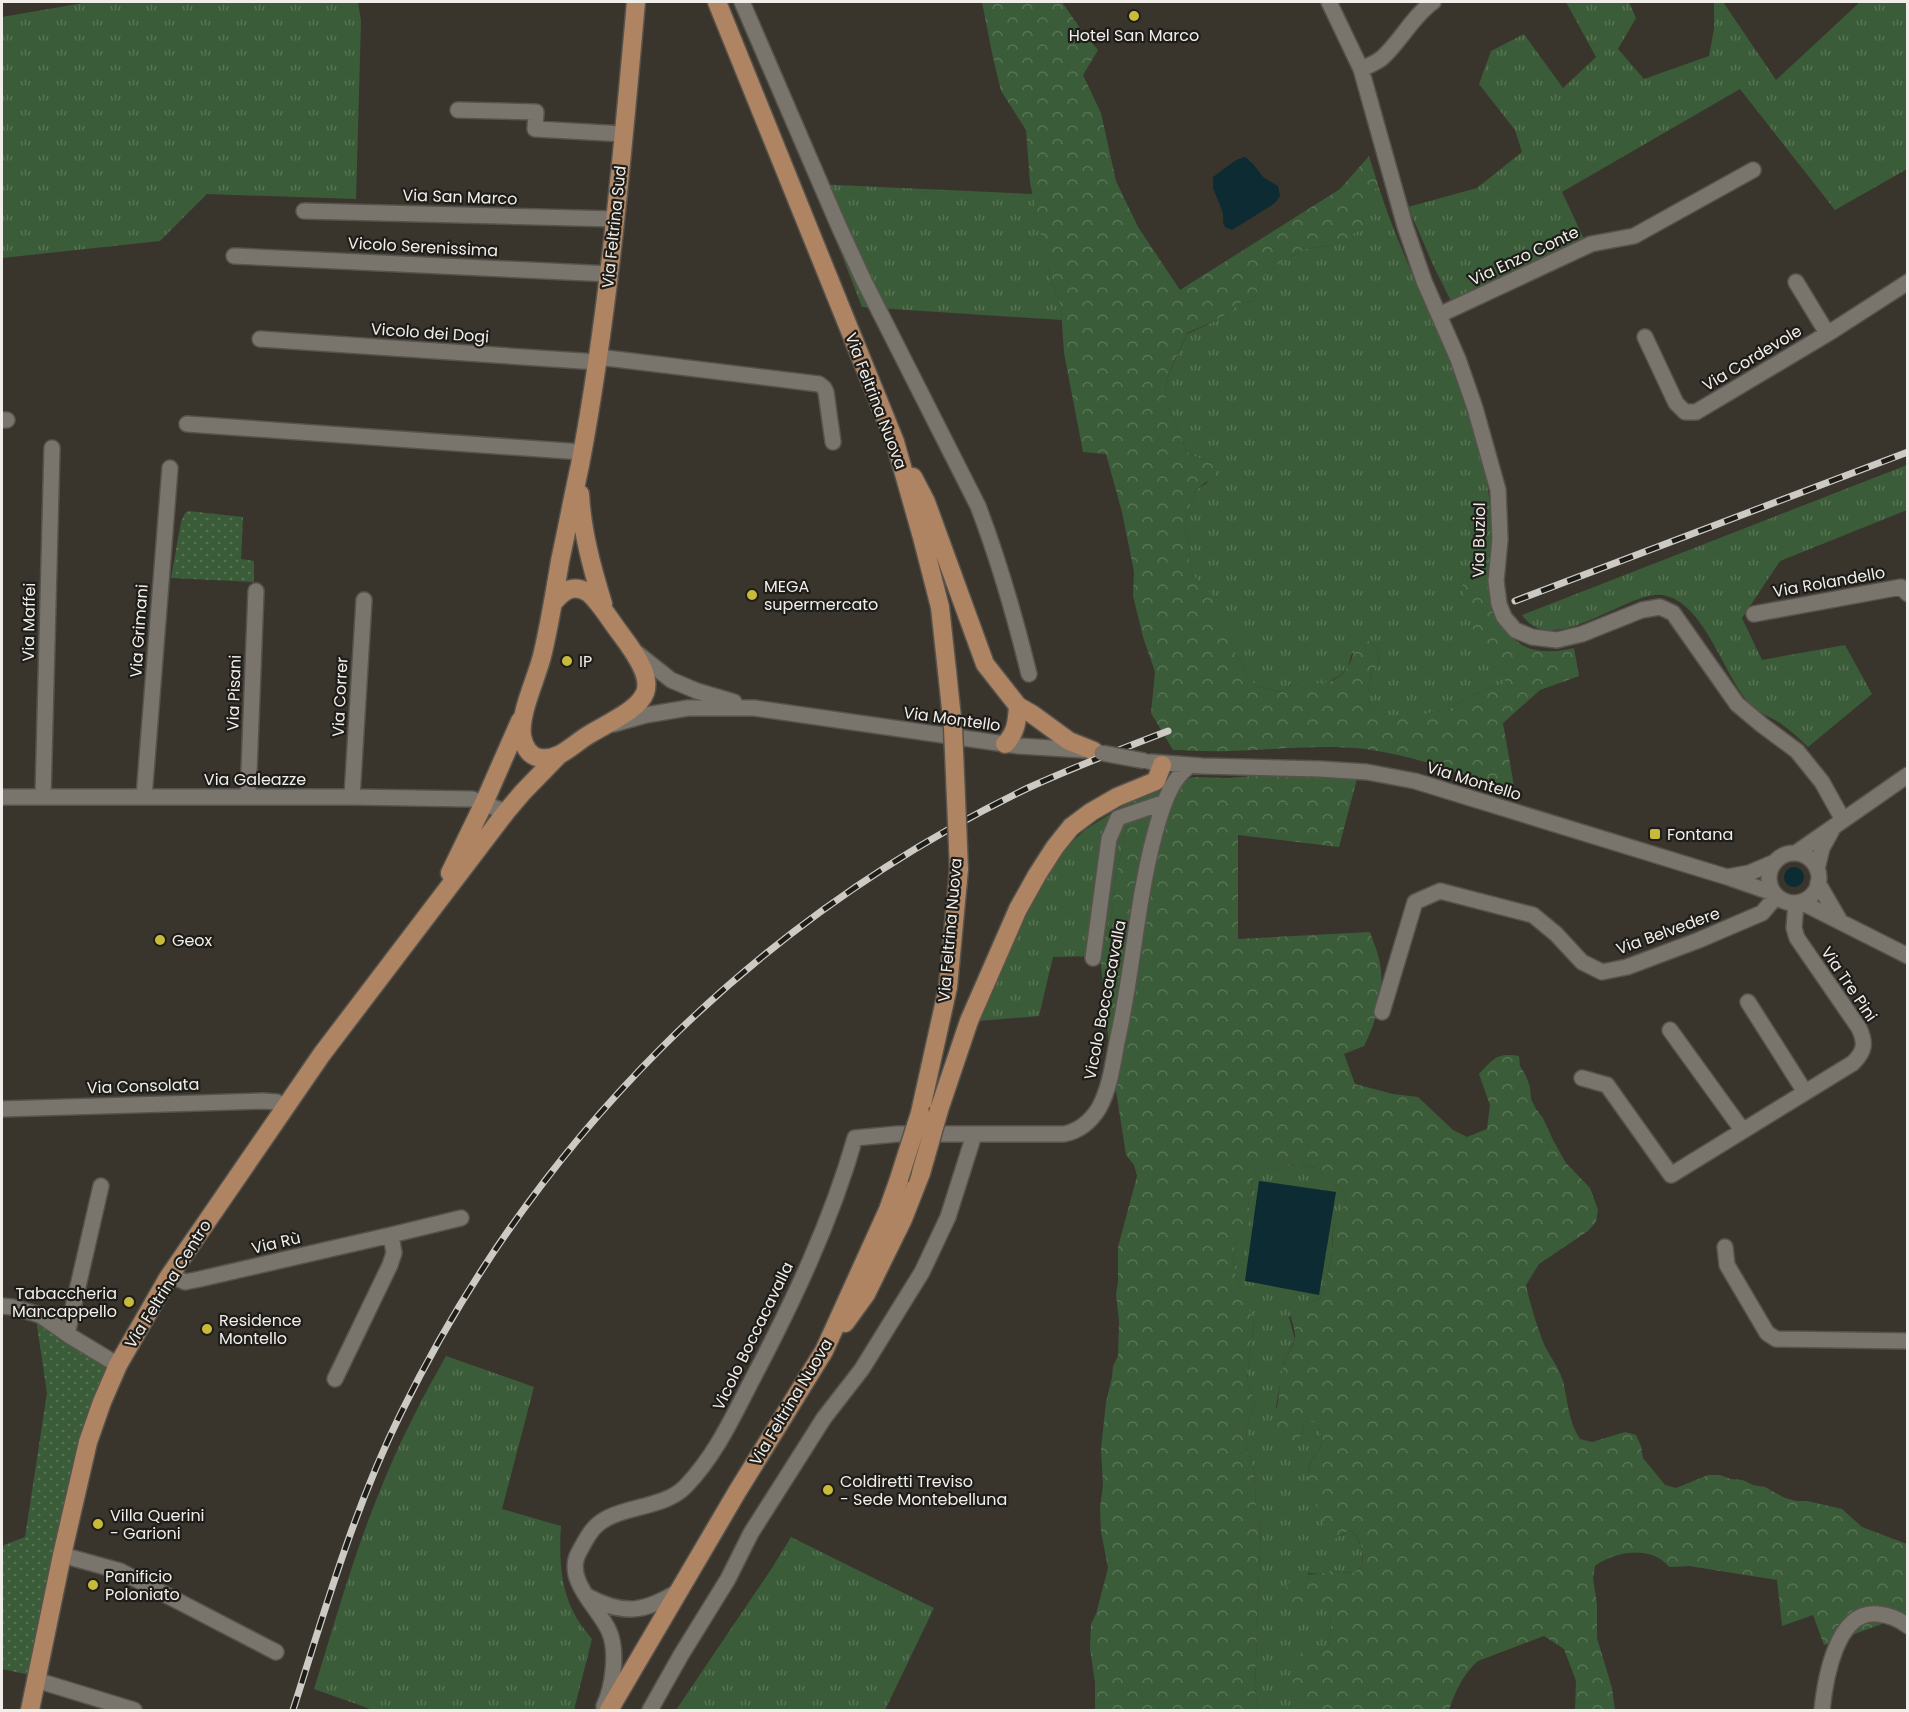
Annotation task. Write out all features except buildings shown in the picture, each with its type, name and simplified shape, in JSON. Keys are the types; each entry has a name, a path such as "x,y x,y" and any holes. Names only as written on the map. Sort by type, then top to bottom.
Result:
{"main road":[{"name":"Via Feltrina Sud","path":"524,711 539,670 553,603 597,359 610,274 636,2"},
{"name":"Via Feltrina Nuova","path":"609,1710 681,1591 737,1492 824,1351 888,1210 920,1113 948,987 959,869 953,728 940,607 922,537 895,442 717,2"},
{"path":"895,442 926,502 985,664 1010,697 1064,738 1098,752"},
{"name":"Via Feltrina Sud","path":"581,457 580,492 583,525 593,571 607,614"},
{"path":"506,812 558,756 634,709 646,691 646,677 639,659 593,597 578,588 564,592 553,603"},
{"path":"1005,744 1013,735 1017,721 1010,697"},
{"path":"524,711 522,730 525,746 535,756 542,758 558,756"},
{"path":"484,803 524,711"},
{"path":"824,1351 866,1294 903,1219 921,1173 939,1110 969,1021 1018,909 1036,874 1071,827 1117,797 1156,781 1157,764"},
{"name":"Via Feltrina Centro","path":"428,914 484,803"},
{"name":"Via Feltrina Centro","path":"30,1710 88,1442 118,1365 168,1278 322,1054 506,812"}],"street":[{"path":"742,2 864,281 978,506 1012,607 1029,674"},
{"name":"Via Buziol","path":"1329,2 1361,69 1405,226 1424,282 1458,359 1475,408 1498,490 1500,539 1496,581 1499,604 1504,617 1515,630 1533,637 1557,640 1582,634 1642,610 1660,607 1673,613 1737,704 1797,751 1822,782 1838,824"},
{"path":"1361,69 1380,60 1413,21 1433,2"},
{"path":"458,110 536,112 535,129 624,134"},
{"name":"Via Enzo Conte","path":"1439,315 1591,244 1634,236 1753,170"},
{"name":"Via San Marco","path":"304,211 615,219"},
{"name":"Vicolo Serenissima","path":"234,256 610,274"},
{"path":"1796,282 1827,333"},
{"name":"Via Cordevole","path":"1645,337 1676,403 1685,412 1696,412 1908,282"},
{"name":"Vicolo dei Dogi","path":"260,339 597,359 819,384 826,392 833,442"},
{"path":"187,424 581,457"},
{"name":"Via Maffei","path":"43,797 52,448"},
{"name":"Via Grimani","path":"144,797 170,468"},
{"name":"Via Rolandello","path":"1754,614 1901,587 1908,594"},
{"name":"Via Pisani","path":"248,797 256,591"},
{"name":"Via Correr","path":"352,797 364,600"},
{"name":"Via Montello","path":"632,648 671,680 697,691 754,708"},
{"name":"Via Montello","path":"603,728 646,716 688,708 754,708 1005,744 1098,752 1157,764 1367,772 1415,781 1727,877 1775,895"},
{"path":"1157,764 1171,772 1174,782"},
{"name":"Vicolo Boccacavalla","path":"587,1596 576,1577 576,1558 595,1526 614,1515 672,1496 684,1488 711,1457 726,1432 821,1237 837,1197 855,1138 897,1134 1064,1134 1075,1132 1089,1121 1099,1107 1120,1030 1149,851 1174,782 1180,773 1195,767"},
{"path":"1727,877 1749,873 1775,862 1784,855 1796,853 1908,775"},
{"name":"Via Galeazze","path":"2,797 472,799 506,812"},
{"path":"1093,958 1109,839 1118,818 1165,802"},
{"path":"1799,903 1810,897 1818,876 1822,848 1838,824"},
{"path":"1796,853 1808,858 1840,921"},
{"path":"1775,862 1769,878 1775,895 1786,902 1799,903 1840,921 1908,956"},
{"name":"Via Belvedere","path":"1382,1012 1415,902 1440,891 1533,915 1556,934 1582,962 1602,972 1628,967 1762,914 1775,895"},
{"name":"Via Tre Pini","path":"1582,1078 1607,1085 1671,1175 1848,1067 1860,1056 1865,1046 1859,1028 1797,938 1794,928 1799,903"},
{"path":"1748,1002 1805,1092"},
{"path":"1670,1030 1743,1131"},
{"name":"Via Consolata","path":"2,1109 263,1101 277,1102 285,1107"},
{"path":"650,1710 728,1579 751,1533 824,1418 862,1369 922,1272 948,1217 974,1135"},
{"path":"67,1334 101,1186"},
{"name":"Via Rù","path":"168,1278 176,1278 185,1282 460,1218"},
{"path":"334,1379 390,1265 394,1253 391,1235"},
{"path":"1725,1247 1727,1265 1767,1333 1776,1339 1908,1341"},
{"path":"2,1306 40,1315 118,1365"},
{"path":"62,1555 120,1571 276,1652"},
{"path":"587,1596 612,1608 627,1609 652,1605 681,1591"},
{"path":"587,1596 610,1632 614,1653 610,1692 602,1710"},
{"path":"1822,1710 1834,1652 1847,1627 1855,1620 1871,1613 1900,1620 1908,1626"},
{"path":"36,1680 134,1710"}],"green space":[{"path":"89,2 358,2 361,21 356,199 207,194 160,241 2,258 2,17"},
{"path":"982,2 1062,2 1098,50 1083,75 1101,113 1116,181 1138,227 1180,290 1340,189 1369,156 1378,185 1365,202 1363,228 1342,241 1306,249 1284,260 1264,276 1253,301 1241,303 1221,318 1187,333 1174,362 1165,392 1171,413 1189,454 1212,463 1216,474 1196,490 1191,502 1185,526 1190,550 1189,563 1201,586 1211,593 1219,604 1211,614 1223,626 1236,631 1238,643 1235,655 1244,665 1247,677 1256,686 1280,692 1292,685 1333,680 1346,670 1358,644 1370,641 1379,651 1378,664 1371,674 1367,699 1374,709 1386,715 1424,715 1448,710 1469,696 1505,683 1505,674 1500,662 1482,647 1475,634 1467,611 1462,580 1470,570 1476,546 1468,521 1476,511 1490,505 1492,547 1488,580 1492,600 1502,624 1517,642 1526,647 1548,651 1574,648 1579,676 1540,690 1503,723 1515,792 1422,761 1365,749 1331,747 1221,751 1173,750 1151,713 1155,672 1133,596 1134,572 1122,512 1106,454 1083,452 1064,353 1061,307 1049,273 1030,183 1026,130 1001,91"},
{"path":"1566,2 1629,2 1636,18 1618,49 1644,79 1709,56 1714,29 1714,2 1723,2 1776,80 1860,2 1907,2 1907,169 1835,210 1740,89 1562,192 1584,239 1453,305 1408,207 1477,188 1522,152 1515,130 1479,84 1491,51 1524,34 1563,88 1596,57"},
{"path":"814,184 1033,194 1049,273 1061,307 1062,320 862,307"},
{"path":"1378,185 1403,253 1432,311 1461,385 1476,433 1490,505 1476,511 1468,521 1476,546 1470,570 1462,580 1488,652 1500,662 1505,672 1505,683 1469,696 1448,710 1424,715 1386,715 1374,709 1367,699 1371,674 1378,664 1379,651 1370,641 1351,655 1348,668 1328,682 1316,685 1290,685 1280,692 1256,686 1247,677 1244,665 1235,655 1238,643 1211,614 1211,594 1201,586 1189,563 1190,550 1185,526 1196,490 1207,483 1212,463 1189,454 1171,413 1165,392 1170,371 1187,334 1221,318 1241,303 1253,301 1264,276 1284,260 1306,249 1331,245 1363,228 1364,202"},
{"path":"1907,465 1907,510 1780,561 1742,618 1762,660 1845,645 1872,694 1808,747 1784,726 1749,703 1701,624 1690,610 1677,600 1662,595 1647,596 1590,620 1570,627 1551,630 1535,627 1522,615"},
{"path":"188,511 243,517 241,559 254,561 254,582 171,578 181,522"},
{"path":"1300,772 1358,775 1339,847 1238,835 1238,939 1370,932 1379,959 1381,992 1373,1026 1364,1046 1344,1054 1355,1084 1393,1094 1418,1097 1453,1130 1467,1137 1487,1129 1490,1105 1479,1074 1500,1056 1519,1056 1520,1066 1526,1076 1531,1099 1536,1109 1566,1163 1590,1188 1598,1210 1596,1222 1588,1231 1539,1264 1526,1285 1542,1338 1563,1381 1571,1418 1580,1439 1592,1442 1625,1432 1636,1435 1643,1458 1665,1485 1676,1488 1708,1475 1720,1475 1765,1487 1785,1498 1842,1509 1862,1527 1907,1544 1907,1615 1824,1645 1813,1615 1782,1626 1777,1580 1689,1566 1669,1567 1653,1555 1622,1554 1595,1566 1593,1578 1597,1604 1597,1638 1612,1688 1615,1710 1575,1710 1576,1681 1564,1649 1544,1636 1478,1661 1460,1684 1449,1710 1303,1710 1293,1684 1293,1668 1301,1653 1309,1646 1320,1653 1328,1647 1331,1623 1321,1602 1297,1609 1286,1605 1286,1588 1296,1575 1330,1571 1353,1573 1362,1566 1363,1556 1360,1543 1351,1530 1331,1541 1313,1498 1308,1474 1322,1439 1316,1422 1304,1422 1301,1435 1295,1445 1279,1434 1275,1423 1283,1369 1295,1339 1289,1306 1305,1305 1320,1298 1330,1264 1334,1227 1347,1199 1342,1189 1332,1184 1316,1168 1289,1164 1279,1170 1269,1165 1257,1165 1248,1199 1250,1221 1237,1240 1233,1252 1236,1276 1254,1322 1247,1380 1255,1402 1247,1424 1246,1447 1254,1470 1256,1506 1261,1516 1255,1688 1258,1710 1095,1710 1095,1683 1090,1648 1091,1624 1096,1614 1108,1568 1101,1531 1100,1508 1103,1485 1101,1449 1106,1402 1113,1366 1118,1356 1119,1321 1116,1294 1118,1247 1137,1176 1134,1165 1126,1155 1109,1045 1100,956 1113,910 1114,886 1132,800 1167,785 1194,777 1228,778"},
{"path":"1132,800 1114,886 1113,910 1100,956 1053,957 1039,1016 978,1021 983,992 1057,856 1085,830"},
{"path":"1257,1164 1269,1165 1279,1170 1289,1164 1316,1168 1332,1184 1342,1189 1347,1199 1335,1224 1330,1264 1320,1298 1305,1305 1289,1317 1295,1340 1284,1362 1276,1407 1301,1435 1304,1422 1316,1422 1322,1440 1319,1451 1309,1466 1308,1474 1313,1497 1322,1516 1341,1536 1351,1530 1359,1543 1363,1556 1362,1566 1353,1573 1330,1571 1319,1574 1308,1573 1297,1609 1321,1601 1330,1618 1331,1628 1328,1647 1320,1653 1301,1709 1303,1710 1258,1710 1255,1688 1261,1517 1256,1506 1254,1470 1246,1447 1247,1424 1255,1402 1247,1380 1254,1323 1236,1276 1233,1252 1237,1240 1245,1231 1249,1210 1248,1199"},
{"path":"36,1319 51,1327 110,1371 30,1675 2,1669 2,1549 4,1545 25,1537 47,1393"},
{"path":"446,1356 534,1387 502,1509 561,1526 563,1581 569,1603 592,1639 574,1710 373,1710 314,1689 371,1513 403,1438"},
{"path":"791,1537 934,1608 885,1710 676,1710 772,1568"}],"water":[{"path":"1245,157 1264,178 1278,186 1280,196 1275,203 1232,230 1225,227 1223,222 1223,213 1213,188 1213,177 1236,160"},
{"path":"1790,867 1798,867 1804,873 1804,881 1798,887 1790,887 1784,881 1784,873"},
{"path":"1259,1181 1336,1192 1319,1295 1245,1281"}],"railway":[{"path":"1515,601 1908,452"},
{"path":"293,1710 355,1522 401,1413 455,1313 517,1219 586,1130 662,1048 744,972 833,903 928,842 1028,788 1168,731"}],"place":[{"name":"Hotel San Marco","path":"1134,16"},
{"name":"MEGA supermercato","path":"752,595"},
{"name":"IP","path":"567,661"},
{"name":"Fontana","path":"1655,834"},
{"name":"Geox","path":"160,940"},
{"name":"Tabaccheria Mancappello","path":"129,1302"},
{"name":"Residence Montello","path":"207,1329"},
{"name":"Coldiretti Treviso - Sede Montebelluna","path":"828,1490"},
{"name":"Villa Querini - Garioni","path":"98,1524"},
{"name":"Panificio Poloniato","path":"93,1585"}]}
